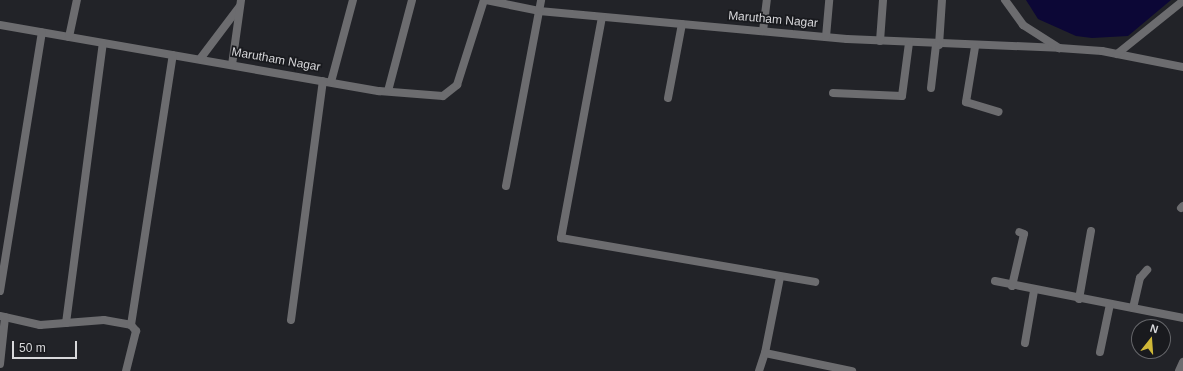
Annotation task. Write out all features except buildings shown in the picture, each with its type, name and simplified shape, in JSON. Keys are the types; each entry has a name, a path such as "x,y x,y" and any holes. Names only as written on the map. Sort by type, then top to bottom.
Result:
{"street":[{"path":"69,36 77,0"},
{"path":"331,82 353,0"},
{"path":"388,91 412,0"},
{"name":"Marutham Nagar","path":"0,25 322,81 388,91 443,96 457,85 485,0 539,11 826,37 975,47 1059,48 1116,54 1183,67"},
{"path":"506,186 541,0"},
{"path":"763,31 767,0"},
{"path":"826,37 829,0"},
{"path":"880,41 883,0"},
{"path":"931,88 938,45 942,0"},
{"path":"1005,0 1023,25 1059,48"},
{"path":"1116,54 1183,1"},
{"path":"200,59 241,3"},
{"path":"232,65 241,3"},
{"path":"602,16 561,238 815,282"},
{"path":"668,98 682,24"},
{"path":"0,291 42,32"},
{"path":"66,323 103,42"},
{"path":"834,93 902,96 909,43"},
{"path":"975,47 966,102 999,112"},
{"path":"131,325 173,55"},
{"path":"291,320 322,81"},
{"path":"1079,299 1091,231"},
{"path":"1012,286 1024,234 1019,232"},
{"path":"1134,308 1140,278 1147,270"},
{"path":"760,371 780,277"},
{"path":"995,281 1034,291 1183,318"},
{"path":"1025,343 1034,291"},
{"path":"1100,352 1110,304"},
{"path":"0,364 2,316 40,325 104,320 131,325 136,331 126,371"},
{"path":"764,353 852,371"},
{"path":"1179,371 1183,362"}],"shaded area":[{"path":"1026,0 1171,0 1128,36 1092,38 1076,36 1038,19"}]}
